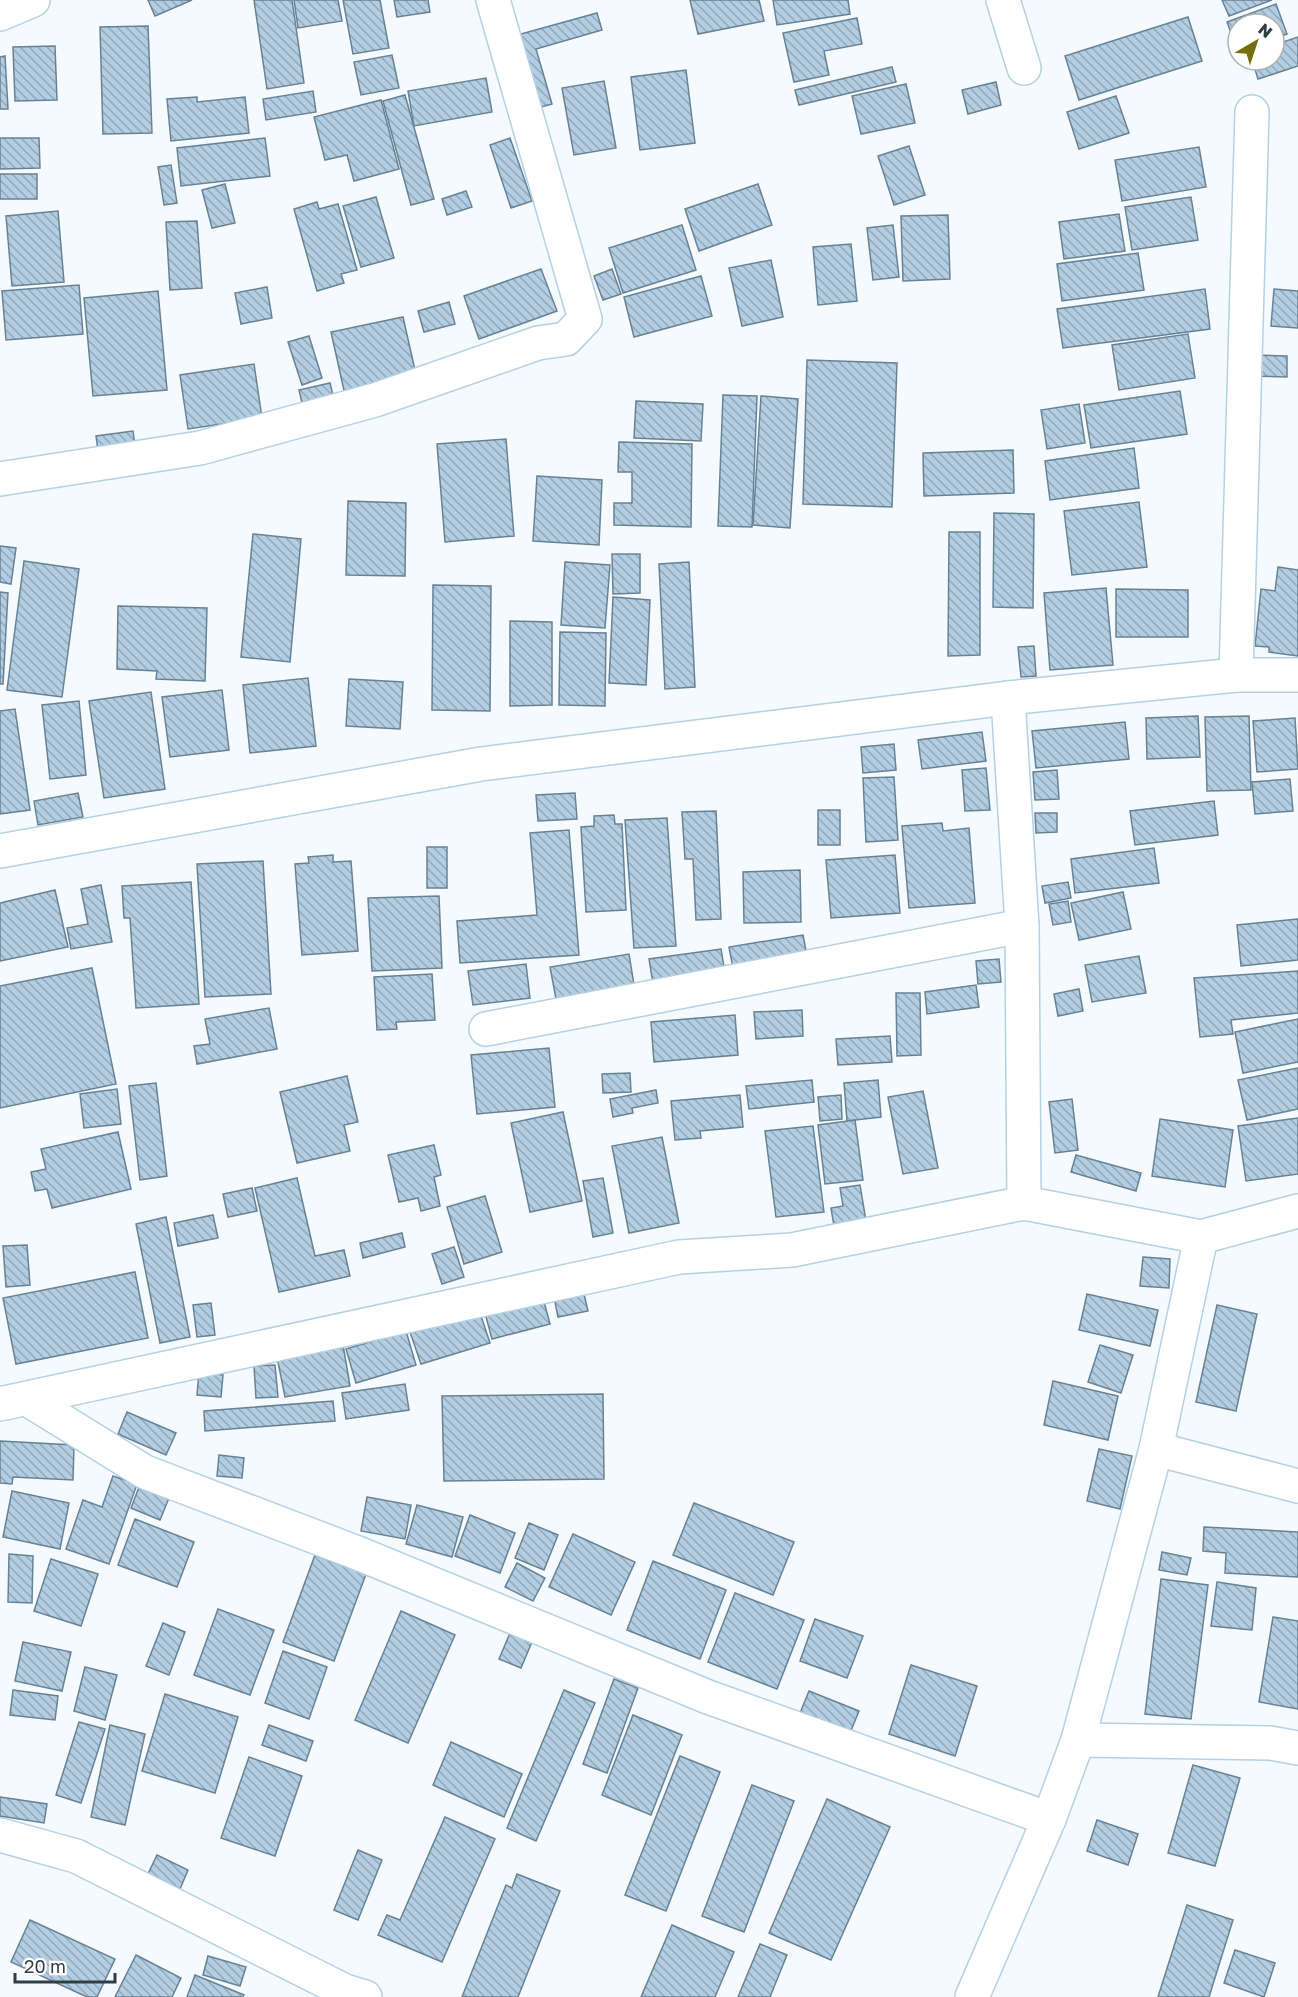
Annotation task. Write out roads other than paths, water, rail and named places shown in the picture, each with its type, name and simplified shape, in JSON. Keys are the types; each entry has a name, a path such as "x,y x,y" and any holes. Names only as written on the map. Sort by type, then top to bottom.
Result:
{"street":[{"path":"0,14 33,0"},
{"path":"0,479 200,448 375,400 538,343 566,339 585,319 494,0"},
{"path":"1003,0 1024,68"},
{"path":"1236,675 1252,112"},
{"path":"0,851 482,764 1008,698 1236,675 1298,675"},
{"path":"1008,698 1022,926 1024,1203"},
{"path":"486,1029 1022,926"},
{"path":"14,1401 679,1257 792,1250 1024,1203 1201,1238 1298,1211"},
{"path":"972,1997 1048,1819 1078,1740 1156,1449 1201,1238"},
{"path":"14,1401 145,1472 355,1552 708,1697 1048,1819"},
{"path":"1156,1449 1298,1486"},
{"path":"1078,1740 1270,1743 1298,1748"},
{"path":"0,1835 76,1856 345,1991 365,1997"}]}
